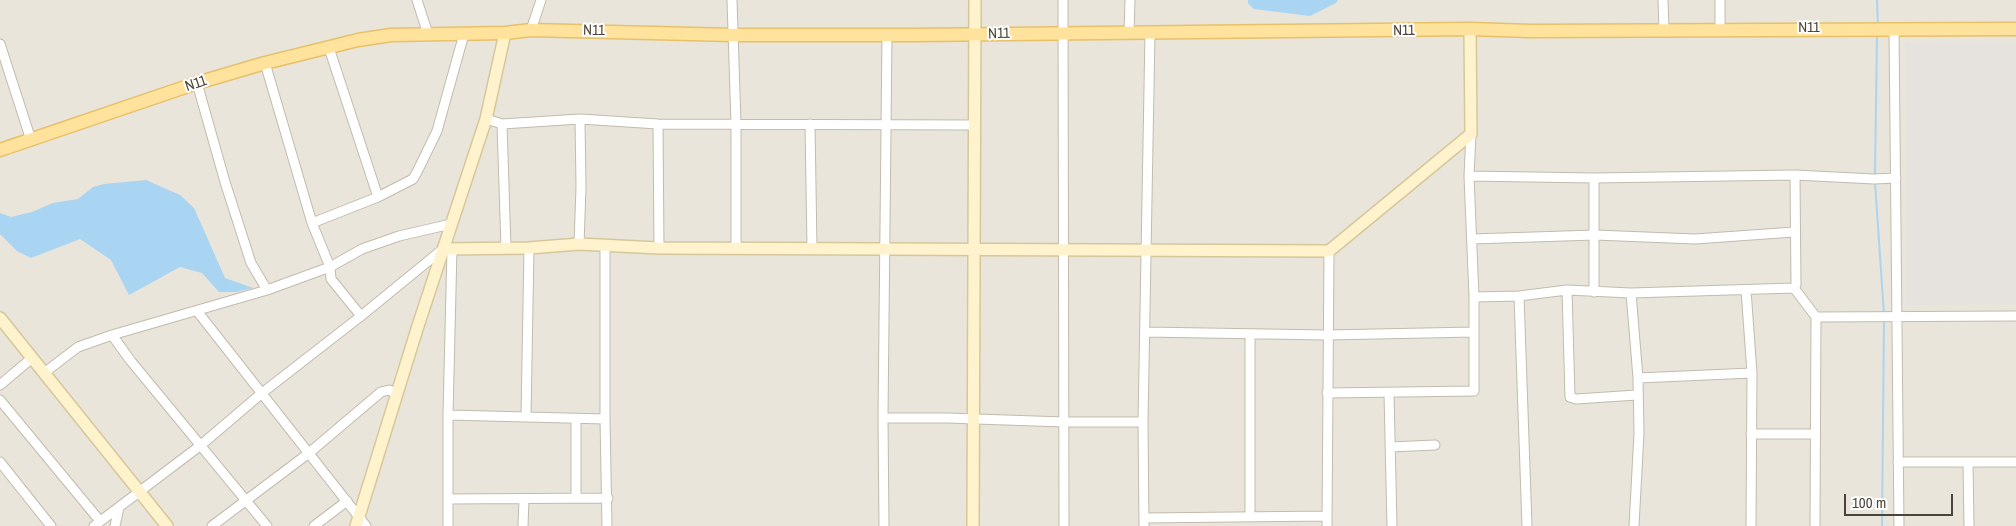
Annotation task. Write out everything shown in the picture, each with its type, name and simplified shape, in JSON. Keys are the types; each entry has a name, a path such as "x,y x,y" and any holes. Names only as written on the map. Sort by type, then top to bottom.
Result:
{"main road":[{"name":"N11","path":"0,150 197,83 265,63 358,40 391,35 505,33 531,30 732,35 975,35 1470,29 1530,31 2016,29"}],"street":[{"path":"417,0 428,34"},
{"path":"531,30 541,0"},
{"path":"732,0 736,124 736,249"},
{"path":"973,526 975,0"},
{"path":"1063,0 1064,526"},
{"path":"1129,32 1130,0"},
{"path":"1663,0 1664,30"},
{"path":"1720,0 1720,29"},
{"path":"1327,393 1474,391 1474,297 1469,176 1471,134 1470,29"},
{"path":"1884,29 1896,178 1899,526"},
{"path":"1150,32 1143,422 1144,522 1250,517 1327,521 1329,251"},
{"path":"448,526 448,249 451,224 486,119 505,33"},
{"path":"312,223 378,197 413,179 437,131 464,34"},
{"path":"884,526 887,34"},
{"path":"0,44 32,140"},
{"path":"329,48 378,197"},
{"path":"265,63 312,223 330,267 332,279 361,316"},
{"path":"197,83 251,263 268,290"},
{"path":"486,119 502,124 580,119 658,124 974,125"},
{"path":"579,244 581,187 580,119"},
{"path":"502,124 506,248"},
{"path":"658,124 659,248"},
{"path":"810,124 812,248"},
{"path":"0,400 97,523 201,445 262,393 448,249 529,248 579,244 736,249 886,248 1329,251 1471,134"},
{"path":"1469,176 1594,178 1795,175 1896,178"},
{"path":"1794,288 1796,285 1794,232 1795,175"},
{"path":"1594,178 1594,292"},
{"path":"44,373 74,349 112,335 268,290 330,267 362,249 400,236 451,224"},
{"path":"1472,240 1594,235 1694,239 1794,232"},
{"path":"606,246 604,419 608,498 607,526"},
{"path":"526,417 529,248"},
{"path":"358,520 397,394 448,249"},
{"path":"1474,297 1519,296 1567,290 1631,293 1791,290 1794,288"},
{"path":"1794,288 1816,317 1815,526"},
{"path":"1567,290 1570,397 1637,395"},
{"path":"1746,290 1752,373 1751,526"},
{"path":"1631,293 1638,378 1639,434 1634,526"},
{"path":"1519,296 1527,526"},
{"path":"197,311 347,502 358,520 366,526"},
{"path":"1816,317 2016,316"},
{"path":"0,318 167,526"},
{"path":"1145,332 1250,335 1474,332"},
{"path":"112,335 130,360 267,526"},
{"path":"1250,335 1250,517"},
{"path":"0,386 32,358"},
{"path":"1638,378 1752,373"},
{"path":"212,526 309,453 381,392 388,390 397,394"},
{"path":"1389,393 1392,526"},
{"path":"448,415 604,419"},
{"path":"884,418 1143,422"},
{"path":"576,419 576,498"},
{"path":"1751,434 1814,434"},
{"path":"1390,447 1435,445"},
{"path":"0,462 51,526"},
{"path":"1898,462 2016,462"},
{"path":"1968,462 1969,526"},
{"path":"523,526 524,498"},
{"path":"448,499 608,498"},
{"path":"314,526 347,502"},
{"path":"115,526 119,507"}],"shaded area":[{"path":"0,0 2016,0 2016,526 0,526"},
{"path":"1905,42 2016,42 2016,304 1906,305"}],"water":[{"path":"1248,0 1338,0 1336,3 1310,16 1254,9 1248,3"},
{"path":"146,180 180,195 194,208 225,278 253,288 236,292 219,292 202,273 180,267 129,295 111,260 80,239 31,258 17,251 0,234 0,213 11,217 32,212 53,203 78,199 93,187 104,184"}],"waterway":[{"path":"1877,0 1878,25"},
{"path":"1875,175 1877,35"},
{"path":"1875,182 1884,315"},
{"path":"1882,526 1884,319"}]}
